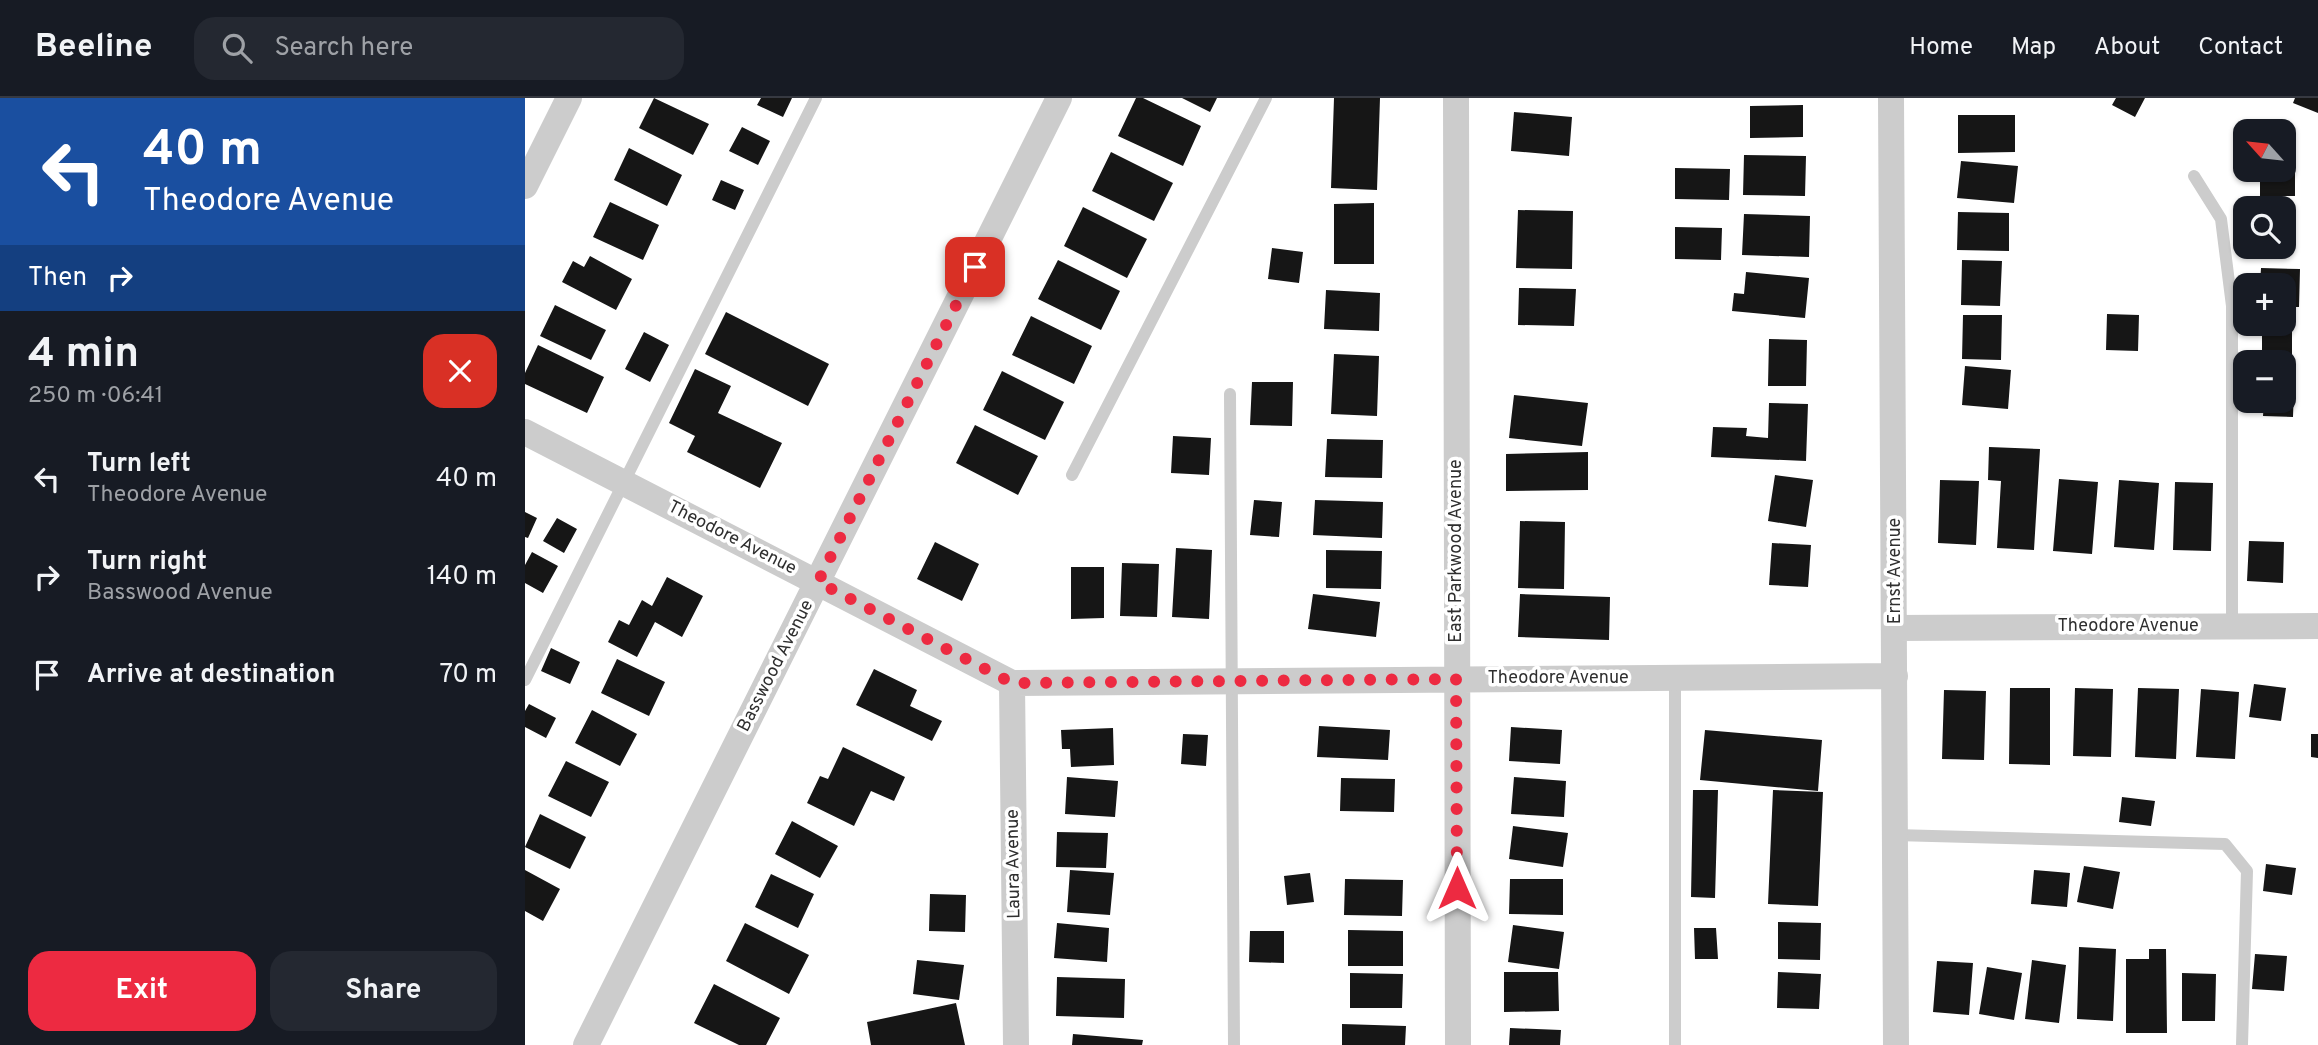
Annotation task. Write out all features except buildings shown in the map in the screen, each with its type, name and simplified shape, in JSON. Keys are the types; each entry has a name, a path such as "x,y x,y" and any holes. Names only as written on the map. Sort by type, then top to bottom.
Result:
{"street":[{"path":"525,186 569,98"},
{"name":"Basswood Avenue","path":"586,1045 1059,98"},
{"name":"East Parkwood Avenue","path":"1456,98 1458,1045"},
{"name":"Ernst Avenue","path":"1891,98 1896,1045"},
{"name":"Theodore Avenue","path":"525,432 1012,683 1895,676"},
{"name":"Theodore Avenue","path":"1895,628 2318,625"},
{"name":"Laura Avenue","path":"1012,683 1016,1045"}],"lane":[{"path":"525,680 816,98"},
{"path":"1072,475 1266,98"},
{"path":"2195,176 2221,219 2232,306 2232,625"},
{"path":"1230,394 1234,1045"},
{"path":"1675,677 1675,1045"},
{"path":"1895,835 2225,844 2247,871 2242,1045"}],"route":[{"path":"975,267 818,582 1012,683 1456,679 1457,888"}]}
